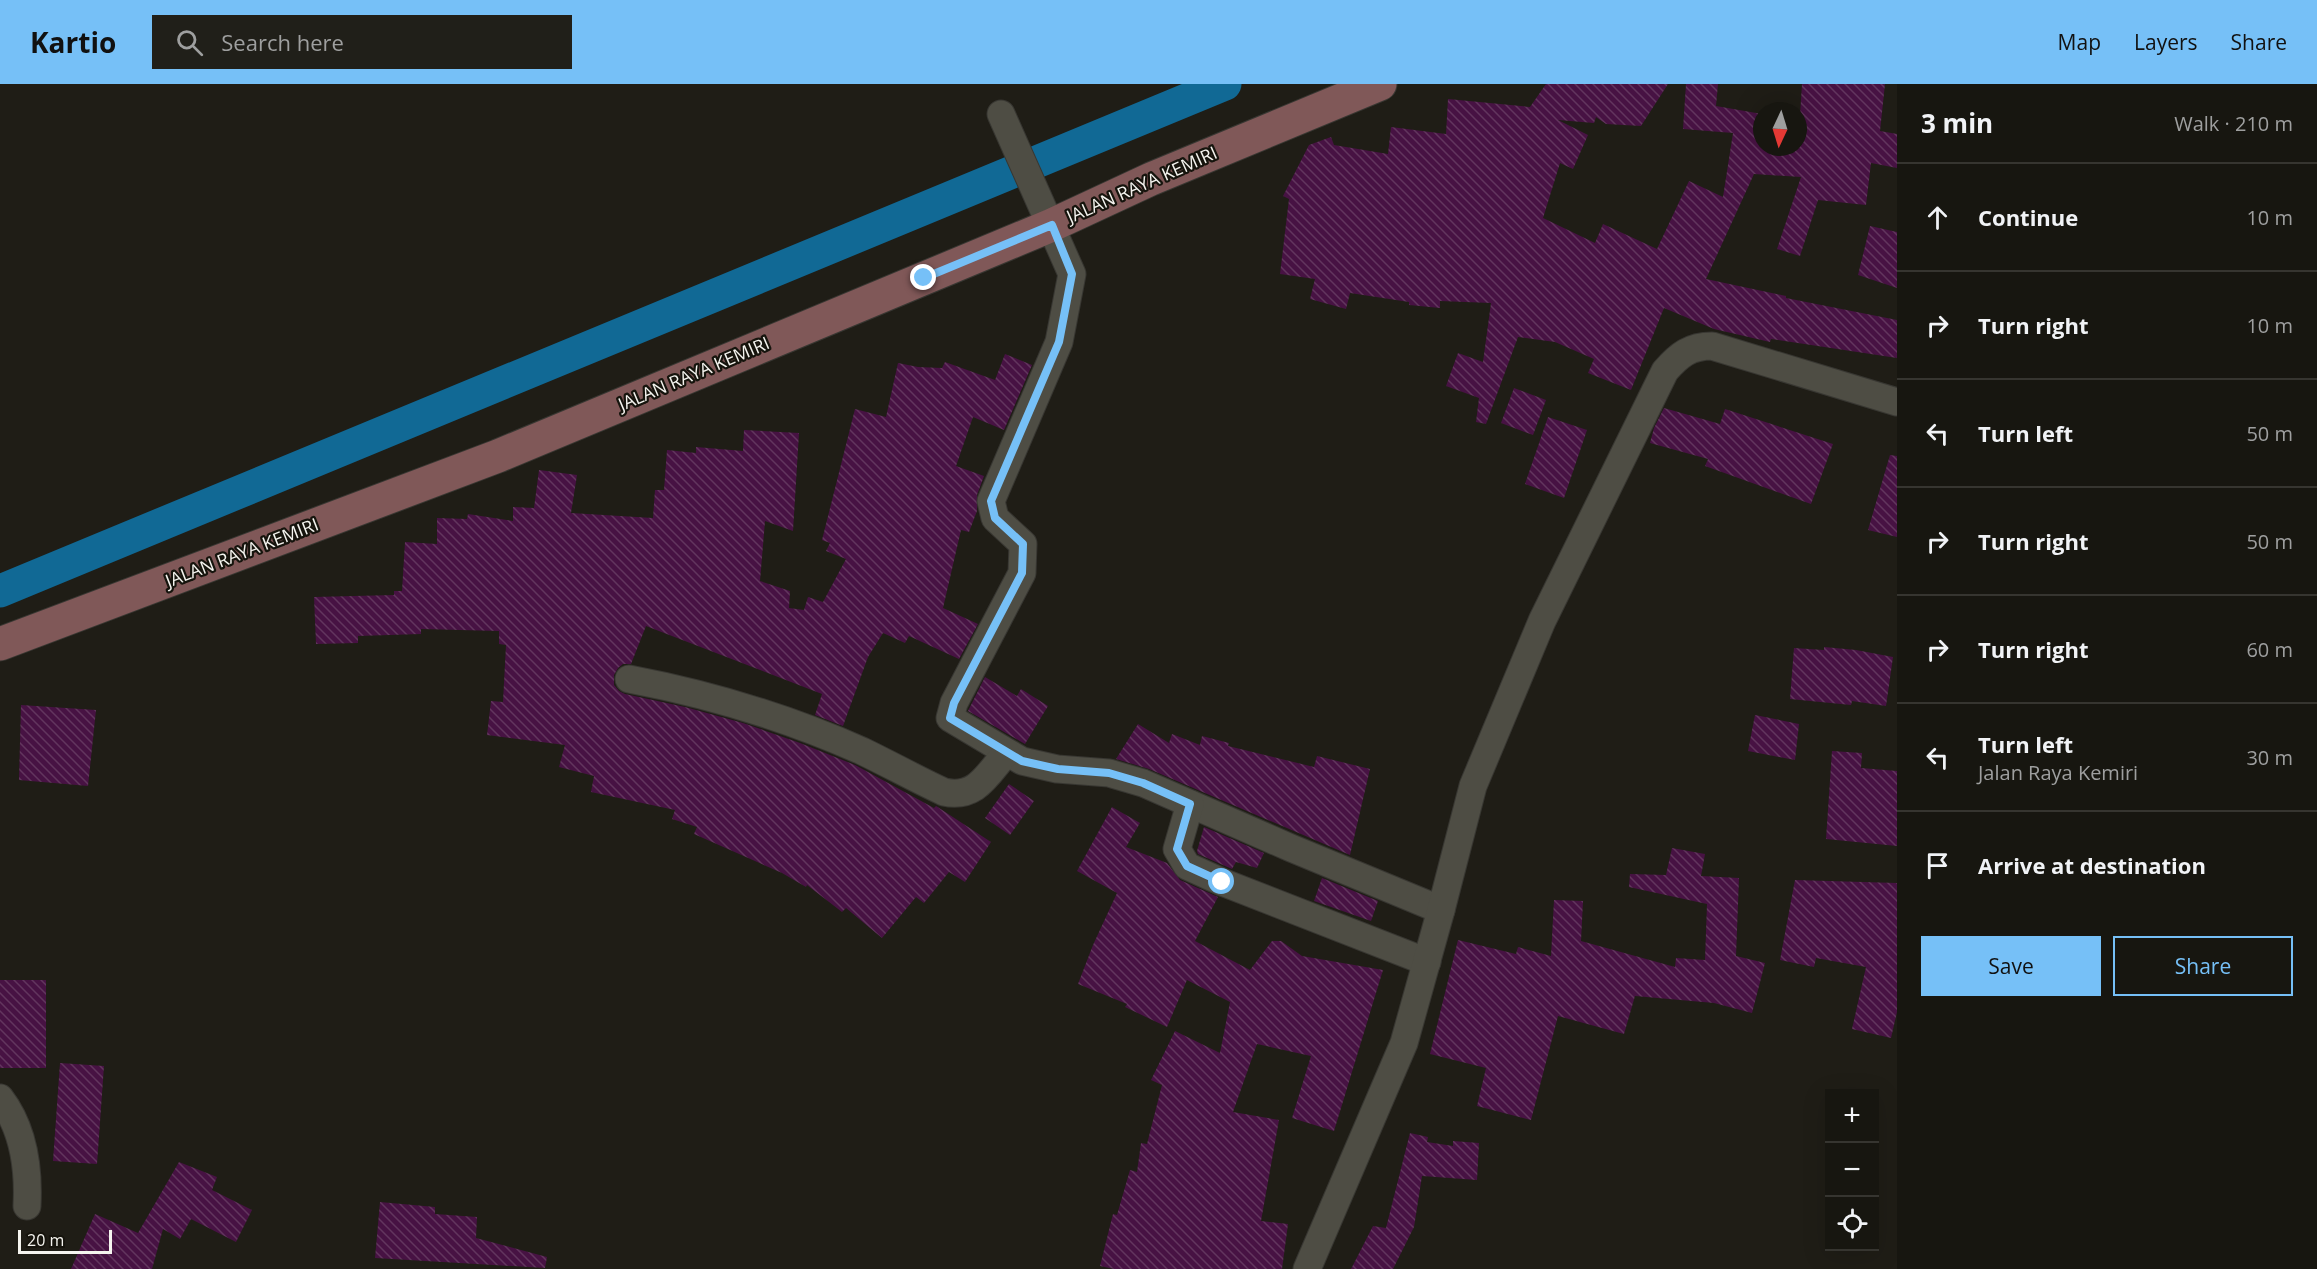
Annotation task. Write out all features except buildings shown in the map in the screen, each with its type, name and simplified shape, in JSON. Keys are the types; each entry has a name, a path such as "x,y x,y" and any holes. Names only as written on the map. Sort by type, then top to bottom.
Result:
{"main road":[{"name":"JALAN RAYA KEMIRI","path":"0,644 498,456 1052,225 1151,179 1380,84"}],"street":[{"path":"1006,125 1072,274 1059,342 991,501 995,518 1023,544 1022,573 954,703 950,718 1006,753 1036,765 1109,773 1143,783 1441,910"},
{"path":"1307,1269 1404,1043 1473,786 1542,621 1665,371 1679,356 1691,348 1712,346 1897,402"},
{"path":"629,679 717,699 801,726 862,751 950,794 966,793 975,788 1006,753"},
{"path":"1190,804 1177,849 1187,866 1222,882 1427,962"},
{"path":"0,1098 13,1114 25,1154 28,1180 27,1206"}],"waterway":[{"path":"0,591 1225,84"}],"route":[{"path":"924,278 1052,225 1072,274 1059,342 991,501 995,518 1023,544 1022,573 954,703 950,718 1022,761 1058,769 1109,773 1143,783 1190,804 1177,849 1187,866 1222,882"}]}
